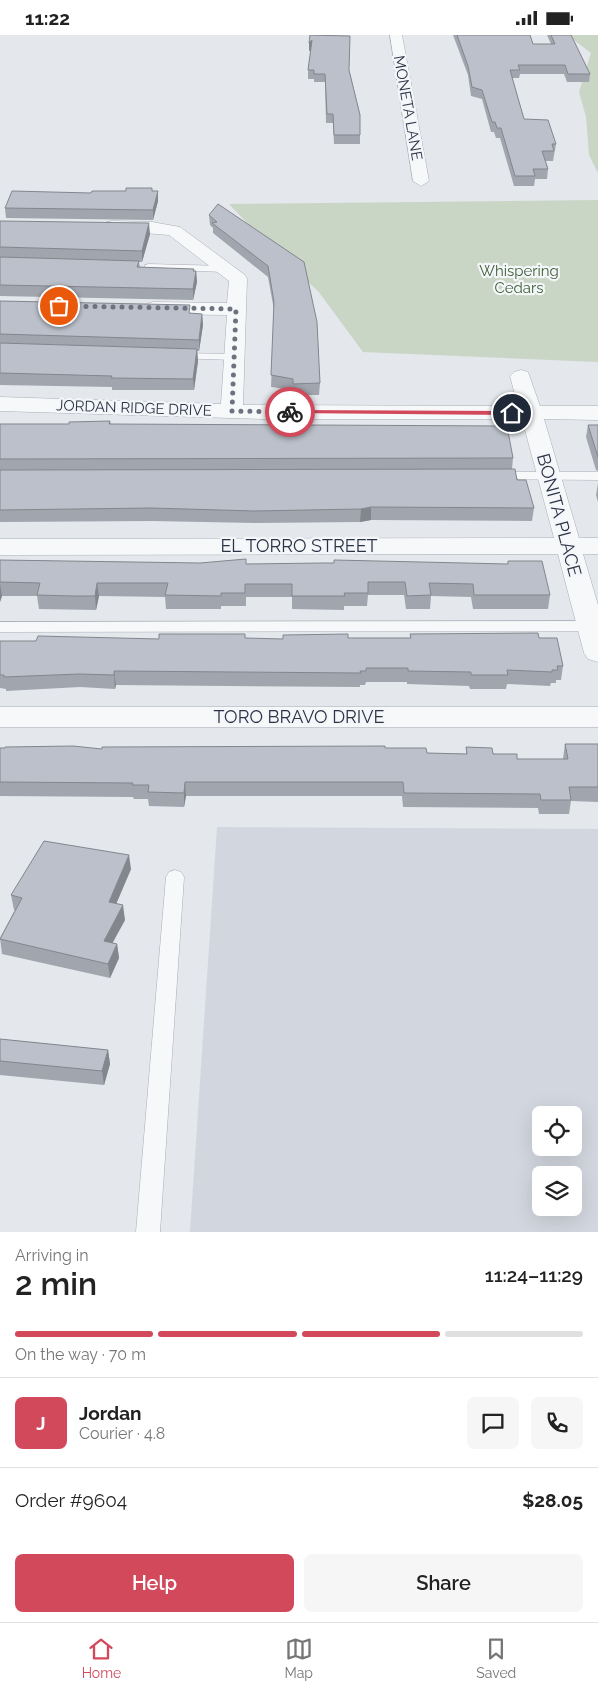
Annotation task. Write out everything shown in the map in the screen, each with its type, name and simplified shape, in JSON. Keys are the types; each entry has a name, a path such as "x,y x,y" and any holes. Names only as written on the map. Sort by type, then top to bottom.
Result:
{"street":[{"name":"MONETA LANE","path":"396,35 421,181"},
{"path":"95,226 152,227 174,231 238,279 232,411"},
{"path":"138,307 236,309"},
{"name":"BONITA PLACE","path":"521,376 567,546 594,626 598,653"},
{"name":"JORDAN RIDGE DRIVE","path":"0,404 232,411 598,413"},
{"name":"EL TORRO STREET","path":"0,547 598,546"},
{"name":"TORO BRAVO DRIVE","path":"0,717 598,717"}],"lane":[{"path":"137,267 225,269"},
{"path":"168,355 234,357"},
{"path":"489,476 598,476"},
{"path":"0,627 594,626"},
{"path":"148,1232 175,877"}],"shaded area":[{"path":"217,827 598,829 598,1232 190,1232"}],"green space":[{"path":"567,35 598,35 598,173 589,155 586,117 579,92 591,53"},
{"name":"Whispering Cedars","path":"598,200 598,362 363,352 318,291 272,249 229,204"}],"building":[{"path":"310,35 350,36 349,70 360,115 360,135 334,135 333,114 327,114 325,74 314,74 314,70 308,70 312,40 309,43"},
{"path":"457,35 530,35 533,44 555,44 551,35 571,35 590,74 568,74 565,65 518,65 520,70 510,70 524,119 548,120 556,144 552,144 554,151 542,151 548,169 533,169 535,176 515,176 501,128 497,128 495,122 492,122 482,90 472,87 468,66"},
{"path":"126,188 152,188 152,191 158,191 153,210 5,208 12,191 91,193 92,191 126,191"},
{"path":"218,204 304,262 317,322 320,383 293,384 293,379 271,375 274,302 268,266 212,223 217,222 209,215"},
{"path":"0,221 149,223 142,251 0,247"},
{"path":"0,257 139,261 137,267 194,269 193,271 196,271 193,289 0,285"},
{"path":"0,301 190,305 189,313 202,314 199,340 0,334"},
{"path":"0,343 197,349 193,379 111,378 112,376 0,373"},
{"path":"110,421 109,424 507,426 513,458 0,459 0,424 69,424 69,422"},
{"path":"588,425 598,425 598,457"},
{"path":"515,469 517,480 526,480 534,508 371,507 361,509 254,511 151,508 0,510 0,470"},
{"path":"246,559 246,564 334,563 334,560 508,564 508,561 542,561 550,595 474,595 473,584 429,583 431,595 407,596 405,582 368,582 368,593 344,593 345,596 292,596 292,584 245,584 245,593 221,593 221,596 165,595 168,583 97,583 95,596 73,596 37,595 40,583 0,582 0,560 200,563"},
{"path":"538,633 539,638 557,638 563,666 557,666 558,670 552,670 552,672 507,670 508,675 471,675 471,672 408,671 408,668 366,668 366,671 360,671 361,673 114,671 114,675 79,674 4,677 4,675 0,675 0,641 36,641 38,636 159,639 159,634 245,634 245,638 283,639 283,635 348,634 348,638 411,638 410,634"},
{"path":"565,744 598,744 598,787 569,787 571,800 541,800 540,794 404,793 403,782 185,782 184,793 148,792 149,785 132,785 133,783 0,782 0,748 5,747 73,746 102,749 102,747 385,746 385,748 426,748 427,753 467,754 466,747 492,748 493,754 517,754 517,759 568,759"},
{"path":"44,841 129,855 109,902 123,905 104,941 117,944 108,964 0,939 22,898 11,895"},
{"path":"0,1039 108,1050 102,1071 0,1061"}],"way so far":[{"path":"59,306 236,309 232,411 290,412"}],"route":[{"path":"290,412 512,413"}]}
